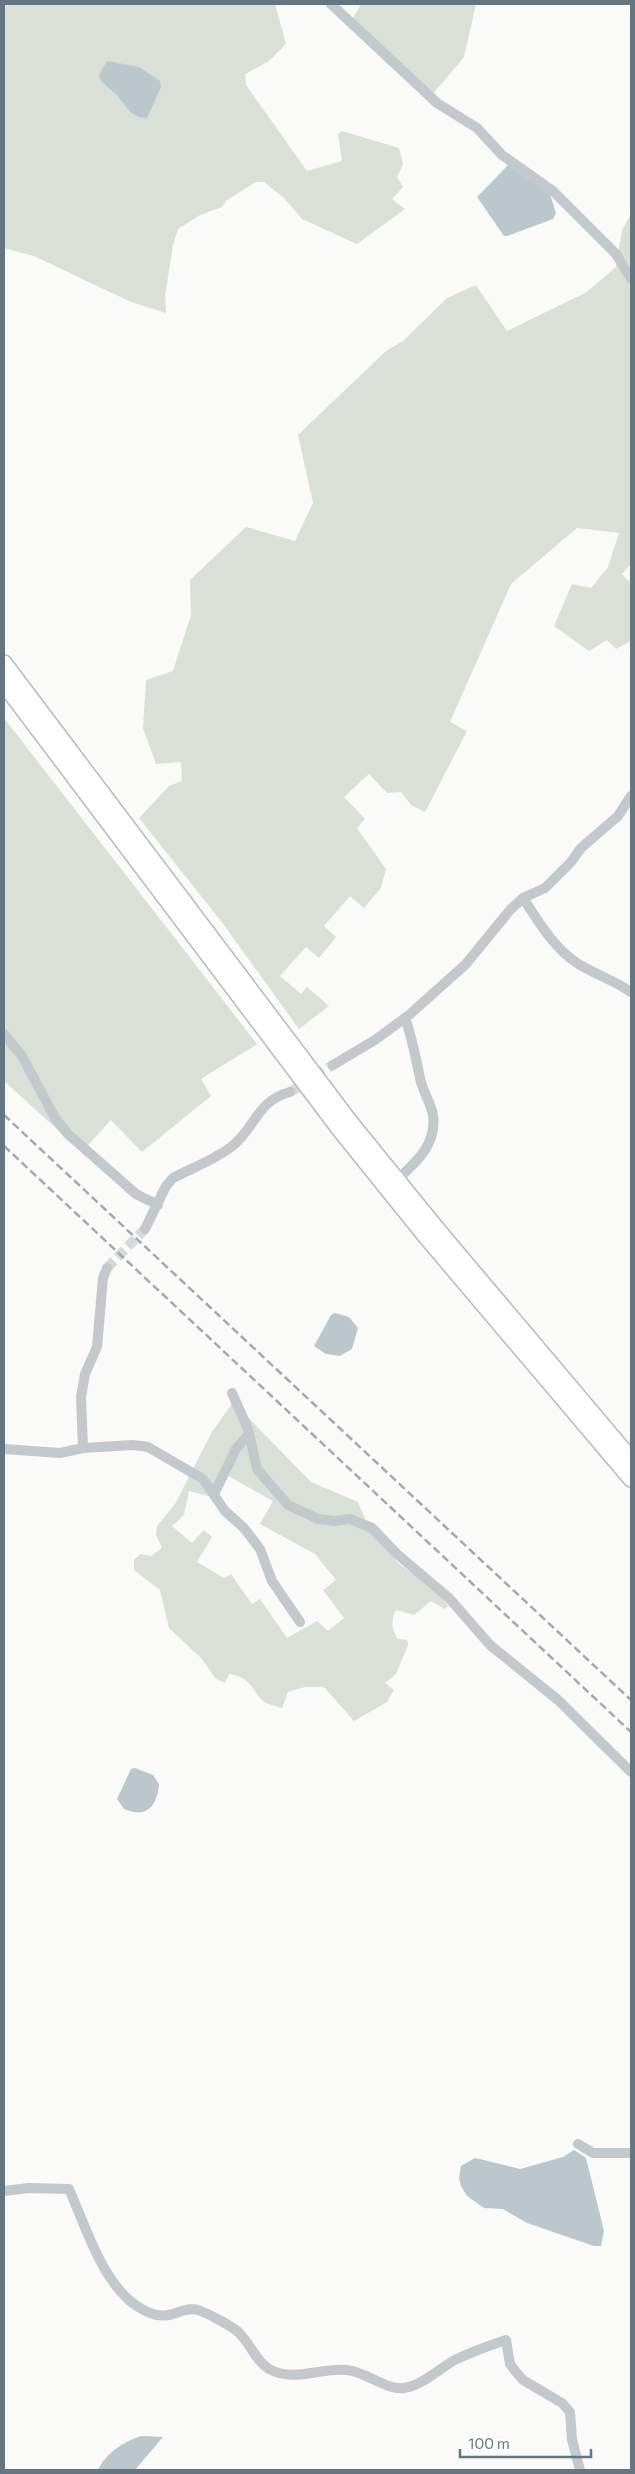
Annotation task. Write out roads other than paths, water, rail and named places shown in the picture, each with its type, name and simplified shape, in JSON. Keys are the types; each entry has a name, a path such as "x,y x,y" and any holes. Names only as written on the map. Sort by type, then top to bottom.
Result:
{"main road":[{"path":"4,663 329,1094 397,1180 631,1459"},
{"path":"4,684 346,1138 525,1354 631,1478"}],"street":[{"path":"331,4 436,103 477,128 502,155 553,190 616,254 631,280"},
{"path":"333,1065 376,1040 405,1018 466,964 510,910 523,898 545,888 571,862 581,848 618,816 631,796"},
{"path":"523,898 538,922 564,953 577,963 631,992"},
{"path":"397,1180 425,1152 433,1130 432,1115 405,1018"},
{"path":"4,1034 22,1056 55,1118 68,1134 136,1194 158,1205"},
{"path":"145,1229 166,1186 173,1178 231,1146 265,1104 276,1097 290,1092"},
{"path":"83,1448 81,1397 85,1374 97,1347 103,1278 107,1268"},
{"path":"232,1394 240,1406 257,1469 288,1505 318,1519 334,1521 350,1519 372,1528 397,1554 448,1598 490,1645 558,1700 631,1772"},
{"path":"214,1494 236,1449 249,1434"},
{"path":"4,1449 60,1453 83,1448 134,1445 148,1447 203,1479 225,1511 244,1528 260,1549 272,1581 300,1622"},
{"path":"578,2144 593,2153 631,2153"},
{"path":"4,2192 29,2188 69,2189 101,2261 128,2299 145,2311 160,2315 185,2310 200,2311 236,2330 258,2360 281,2374 294,2375 348,2370 371,2376 392,2387 402,2388 418,2383 468,2354 506,2340 510,2364 523,2380 562,2403 570,2412 572,2440 580,2470"}],"tunnel":[{"path":"290,1092 333,1065"},
{"path":"107,1268 145,1229"}],"railway":[{"path":"4,1115 631,1700"},
{"path":"4,1146 631,1732"}]}
